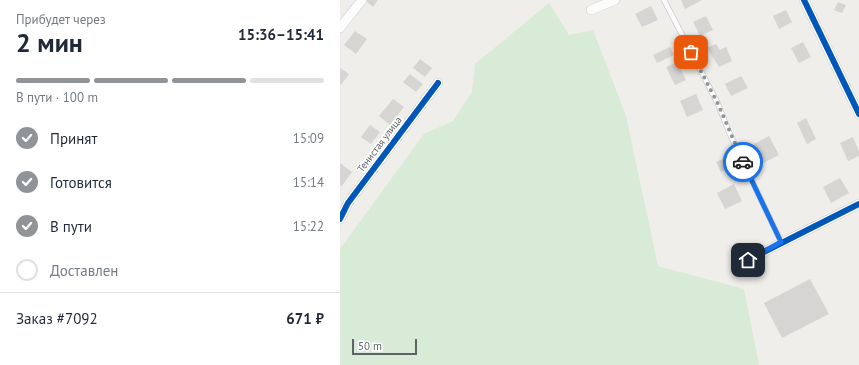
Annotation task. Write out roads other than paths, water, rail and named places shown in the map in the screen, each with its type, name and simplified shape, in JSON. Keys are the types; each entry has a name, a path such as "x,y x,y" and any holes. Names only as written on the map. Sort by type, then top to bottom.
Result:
{"street":[{"path":"340,28 362,0"},
{"path":"591,10 615,0"},
{"path":"804,0 859,114"},
{"name":"Тенистая улица","path":"340,219 348,203 438,83"},
{"path":"340,198 348,203"},
{"path":"748,260 781,242 859,204"}],"lane":[{"path":"664,0 718,104 729,132 781,242"}]}
